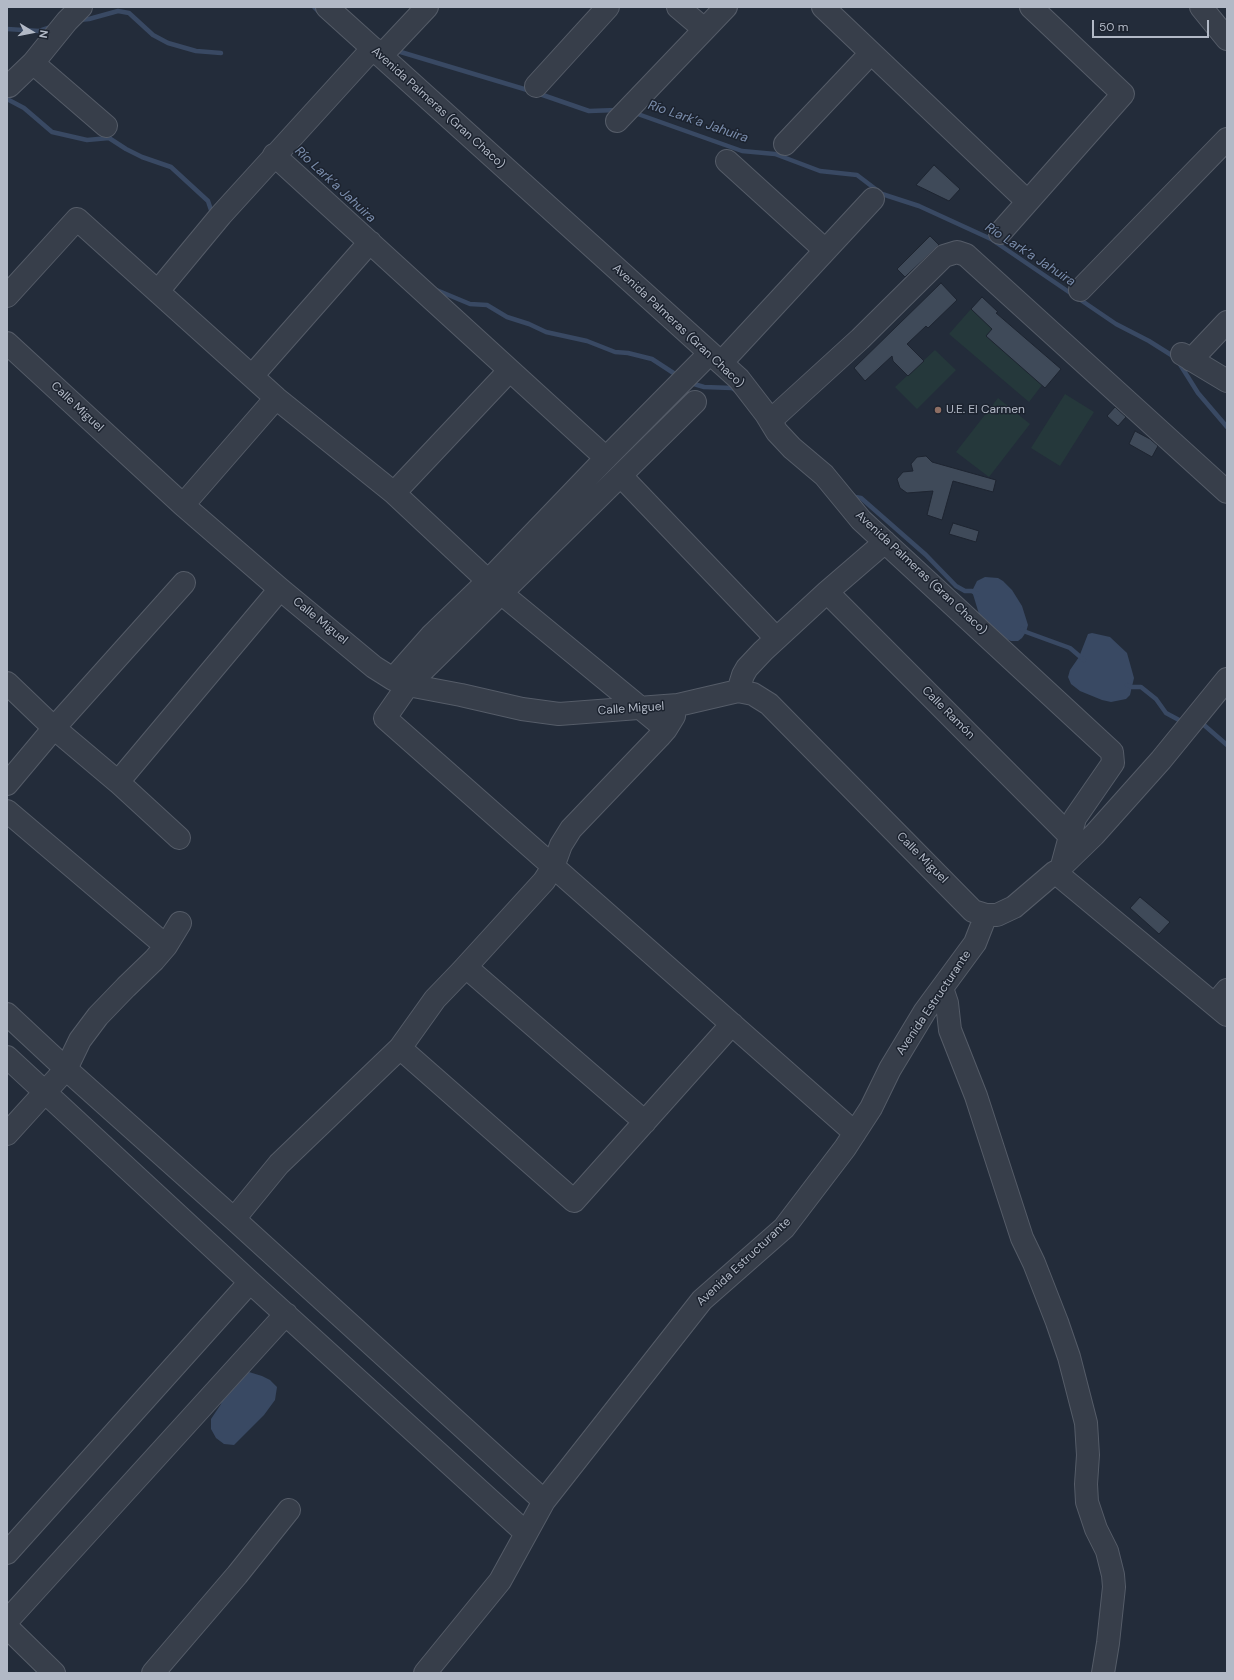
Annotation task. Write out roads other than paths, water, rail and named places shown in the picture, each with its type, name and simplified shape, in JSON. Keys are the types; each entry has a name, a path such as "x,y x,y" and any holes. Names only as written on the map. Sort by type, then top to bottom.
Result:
{"street":[{"path":"9,86 33,63 67,21 81,7"},
{"name":"Avenida Palmeras (Gran Chaco)","path":"327,7 739,379 777,432 792,448 824,475 861,520 1112,752 1113,763 1075,818 1059,869"},
{"path":"158,291 221,215 274,155 377,52 427,7"},
{"path":"536,86 608,7"},
{"path":"678,7 704,30"},
{"path":"617,121 726,7"},
{"path":"824,7 1027,201"},
{"path":"1000,233 1123,94 1030,7"},
{"path":"1201,7 1227,39"},
{"path":"785,144 871,53"},
{"path":"33,63 106,126"},
{"path":"1080,290 1227,139"},
{"path":"274,155 606,458"},
{"path":"727,161 825,250"},
{"path":"495,587 606,458 716,358 825,250 873,199"},
{"path":"7,296 77,219 276,398 394,494 495,587 666,729"},
{"path":"252,376 370,242"},
{"path":"770,421 860,339 944,256 957,252 966,255 1227,492"},
{"path":"1227,322 1186,357 1227,381"},
{"name":"Calle Miguel","path":"7,343 183,505 374,667 401,682 522,708 559,714 678,705 738,691 753,694 769,704 973,911 986,915"},
{"path":"394,494 509,371"},
{"path":"183,505 276,398"},
{"path":"695,402 621,476 495,587 430,636 401,682 385,718 855,1133"},
{"path":"621,476 776,638"},
{"path":"738,691 743,675 748,668 776,638 826,592 885,542"},
{"path":"7,784 54,728 184,583"},
{"path":"118,782 280,588"},
{"name":"Calle Ramón","path":"826,592 1069,835"},
{"path":"986,915 997,915 1014,907 1059,869 1094,835 1161,760 1227,679"},
{"path":"7,683 54,728 118,782 179,838"},
{"path":"234,1219 279,1164 400,1048 435,999 544,881 553,867 561,845 571,829 666,729 678,705"},
{"path":"7,811 166,946"},
{"path":"1059,869 1223,1003"},
{"name":"Avenida Estructurante","path":"424,1673 500,1582 544,1501 702,1300 784,1228 845,1148 871,1108 890,1069 925,1011 975,943 986,915"},
{"path":"7,1134 44,1090 66,1069 80,1040 98,1016 126,986 154,960 166,946 180,923"},
{"path":"466,966 645,1122"},
{"path":"942,988 947,1003 950,1030 976,1096 1022,1238 1034,1263 1069,1356 1086,1423 1088,1454 1086,1484 1087,1502 1093,1522 1107,1551 1114,1586 1103,1673"},
{"path":"7,1014 544,1501"},
{"path":"400,1048 574,1201 732,1024"},
{"path":"7,1057 250,1282 526,1533"},
{"path":"7,1553 250,1282"},
{"path":"7,1621 286,1314"},
{"path":"153,1673 237,1575 289,1510"},
{"path":"7,1627 54,1673"}],"water":[{"path":"985,577 998,578 1003,581 1012,590 1022,606 1028,625 1026,632 1018,641 1011,641 1002,637 979,614 972,591 977,581"},
{"path":"1092,633 1110,637 1127,653 1134,678 1130,695 1126,699 1111,702 1102,700 1080,691 1071,684 1068,677 1070,670 1079,657 1088,634"},
{"path":"249,1372 270,1380 277,1387 275,1400 264,1415 234,1445 224,1444 216,1438 211,1429 211,1419 221,1404 224,1390 236,1377"}],"waterway":[{"name":"Río Lark’a Jahuira","path":"314,7 321,14"},
{"name":"Río Lark’a Jahuira","path":"79,20 89,19 118,11 129,13 153,35 168,43 196,51 221,53"},
{"name":"Río Lark’a Jahuira","path":"7,29 39,31 51,27"},
{"name":"Río Lark’a Jahuira","path":"394,50 534,92 589,111 617,110"},
{"name":"Río Lark’a Jahuira","path":"7,99 24,108 52,132 87,140 109,138 142,157 171,167 208,201 211,210 215,213"},
{"name":"Río Lark’a Jahuira","path":"635,113 742,151 775,154 820,171 857,175 882,194 919,206 991,239 1116,324 1149,341 1176,358 1198,393 1227,427"},
{"name":"Río Lark’a Jahuira","path":"434,289 470,304 487,305 507,317 529,324 546,332 587,341 615,352 628,353 652,359 675,374"},
{"name":"Río Lark’a Jahuira","path":"694,384 704,387 732,388 737,391"},
{"name":"Río Lark’a Jahuira","path":"853,495 861,498 926,555 956,586 965,591 972,591 977,594"},
{"name":"Río Lark’a Jahuira","path":"1022,629 1026,632 1070,648 1084,660"},
{"name":"Río Lark’a Jahuira","path":"1127,685 1132,687 1141,687 1156,699 1166,713 1179,720 1185,721"},
{"name":"Río Lark’a Jahuira","path":"1198,723 1204,725 1227,745"}],"place":[{"name":"U.E. El Carmen","path":"938,410"}]}
